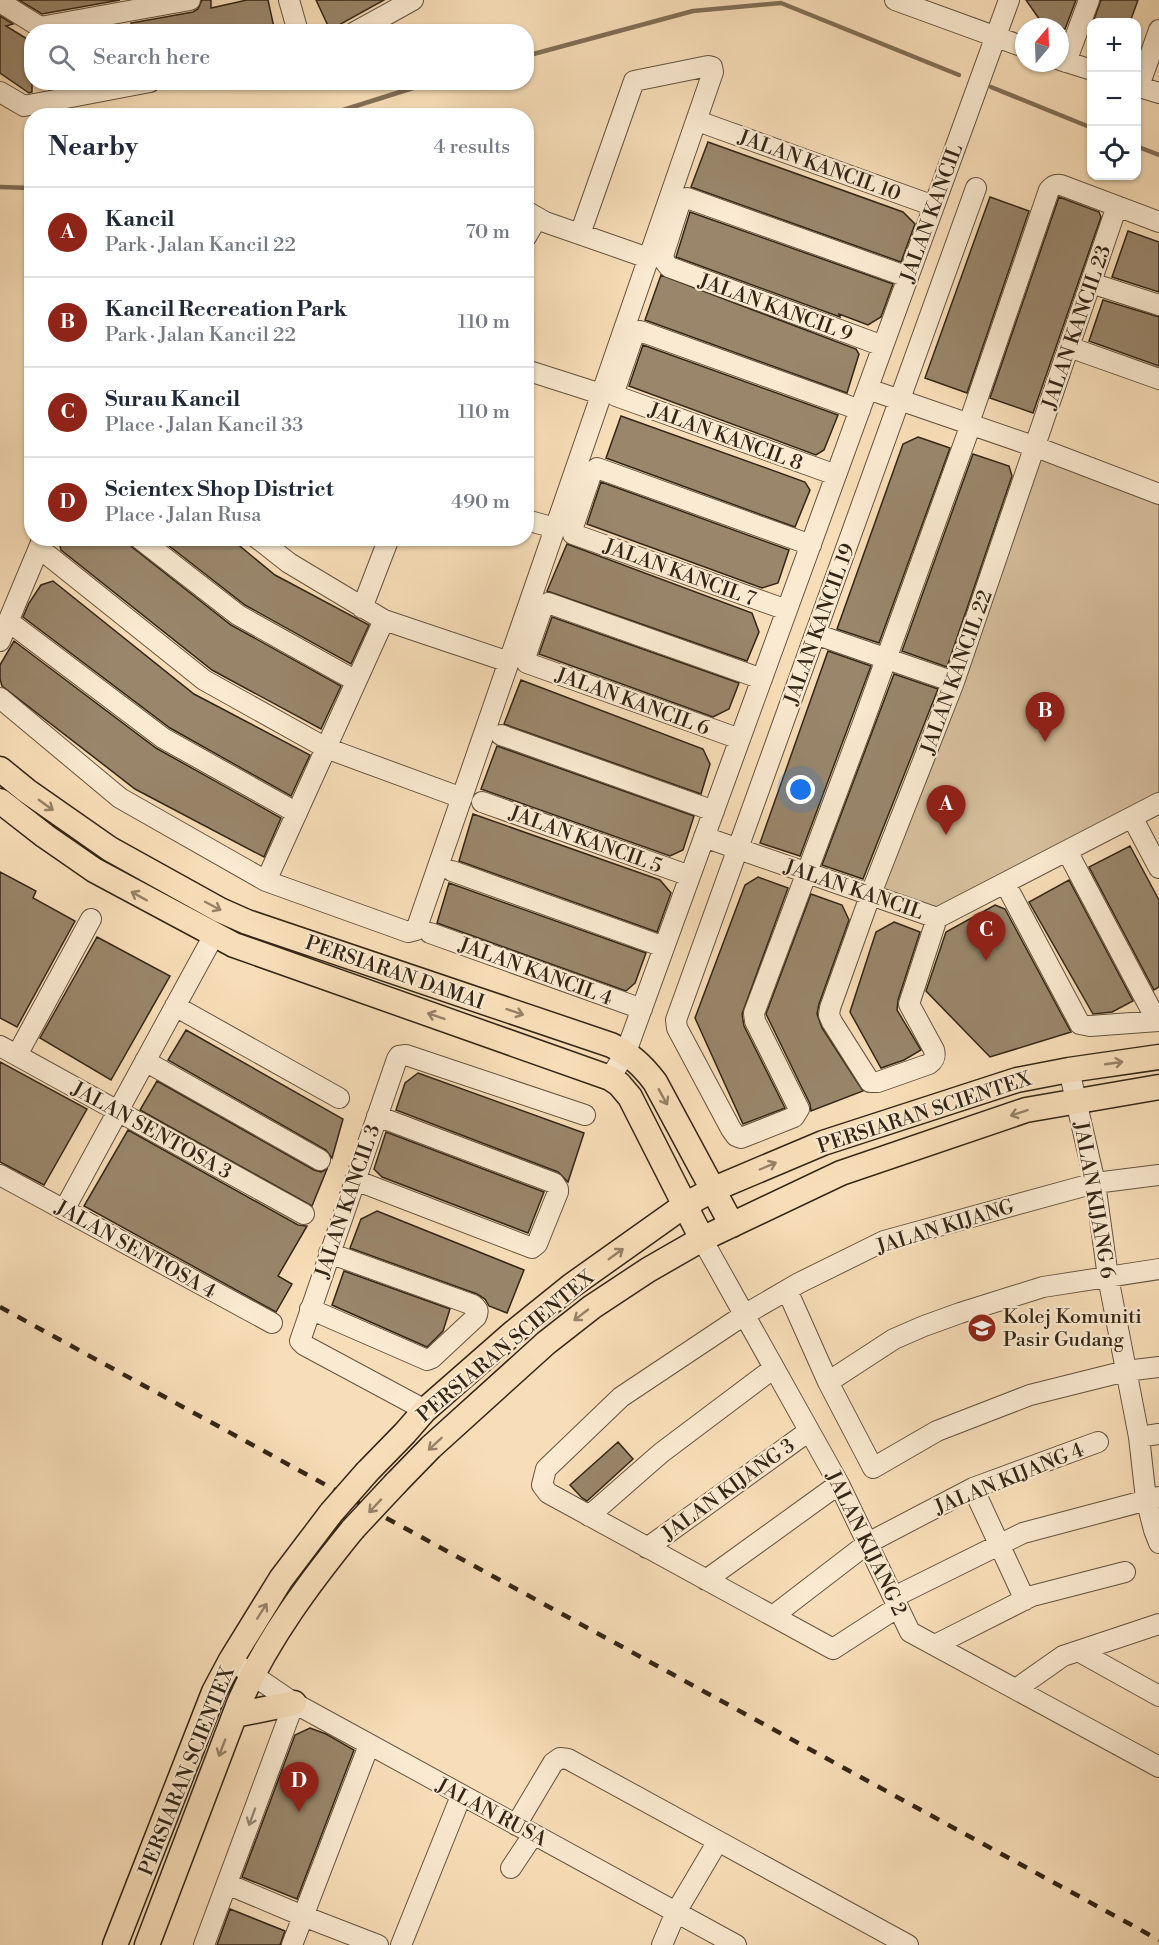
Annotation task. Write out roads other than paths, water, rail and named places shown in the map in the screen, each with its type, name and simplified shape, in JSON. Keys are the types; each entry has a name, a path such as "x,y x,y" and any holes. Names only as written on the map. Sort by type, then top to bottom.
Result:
{"main road":[{"name":"PERSIARAN DAMAI","path":"0,769 36,798 110,849 220,910 247,922 626,1052 642,1065 655,1082 732,1225"},
{"name":"PERSIARAN DAMAI","path":"0,801 94,870 234,945 610,1078 619,1084 630,1097 702,1239"},
{"name":"PERSIARAN SCIENTEX","path":"115,1945 214,1692 281,1579 331,1513 425,1410 514,1332 572,1286 685,1205 714,1189 823,1143 1017,1080 1159,1057"},
{"name":"PERSIARAN SCIENTEX","path":"147,1945 252,1674 304,1592 353,1529 396,1483 431,1447 546,1343 592,1307 648,1270 702,1239 841,1173 1026,1110 1159,1087"},
{"path":"235,1715 294,1703"}],"street":[{"path":"57,24 190,0"},
{"path":"289,0 296,24"},
{"path":"370,24 413,0"},
{"path":"895,0 1015,45"},
{"name":"JALAN KANCIL","path":"610,1078 626,1052 642,1009 1009,0"},
{"path":"1069,47 1089,0"},
{"path":"0,2 35,24"},
{"path":"1141,78 1159,30"},
{"path":"1069,63 1087,68"},
{"path":"0,698 120,798 266,881 408,932 416,930 462,798 518,662 564,531 608,395 648,258 713,72 712,67 634,81 580,234"},
{"path":"1141,87 1159,93"},
{"path":"0,92 24,105 106,90"},
{"name":"JALAN KANCIL 10","path":"706,124 934,206"},
{"path":"806,873 970,424 1049,190 1056,184 1061,185 1159,222"},
{"name":"JALAN KANCIL 19","path":"806,873 754,1016 800,1109 794,1117 745,1137 736,1136 676,1028 675,1022 976,188"},
{"name":"JALAN KANCIL 9","path":"883,346 669,267 663,256 679,206 687,198 908,277"},
{"name":"JALAN KANCIL 23","path":"1036,447 1117,206"},
{"path":"534,216 648,258"},
{"path":"1091,283 1159,305"},
{"path":"608,395 614,392 634,334 640,331 860,410"},
{"path":"1069,347 1159,379"},
{"name":"JALAN KANCIL 8","path":"534,372 608,395 836,475"},
{"path":"868,389 1036,447 1159,494"},
{"name":"JALAN KANCIL 22","path":"937,918 909,1004 934,1050 933,1061 878,1082 870,1082 832,1022 829,1015 830,1008 870,896 954,682 1036,447"},
{"path":"564,531 573,528 592,472 597,468 811,544"},
{"name":"JALAN KANCIL 7","path":"534,522 787,610"},
{"path":"0,641 40,546"},
{"path":"45,546 204,680 326,748 462,798"},
{"path":"149,546 238,615 356,681"},
{"name":"JALAN KANCIL 6","path":"267,546 289,563 384,620 518,662 740,740"},
{"path":"362,608 386,546"},
{"path":"518,662 526,655 543,606 548,603 762,679"},
{"path":"266,881 384,620"},
{"path":"8,621 163,738 297,813"},
{"path":"815,634 954,682"},
{"path":"501,735 714,811"},
{"name":"JALAN KANCIL 5","path":"482,802 690,876"},
{"name":"JALAN KANCIL","path":"704,837 937,918 1159,803"},
{"path":"1132,817 1159,868"},
{"path":"1005,883 1078,1022 1083,1026 1090,1026 1158,1021 1067,851"},
{"path":"452,870 664,947"},
{"path":"9,1050 91,919"},
{"name":"JALAN KANCIL 4","path":"429,933 642,1009"},
{"path":"63,1210 213,935"},
{"path":"174,1006 339,1098"},
{"name":"JALAN SENTOSA 3","path":"9,1050 304,1214"},
{"name":"JALAN KANCIL 3","path":"425,1410 304,1346 300,1341 399,1056 406,1055 585,1115"},
{"path":"145,1061 320,1160"},
{"name":"JALAN KIJANG 6","path":"1069,1070 1095,1183 1108,1277 1138,1437 1153,1498 1154,1530 1159,1543"},
{"path":"355,1180 532,1248 537,1244 558,1192 557,1185 377,1116"},
{"name":"JALAN SENTOSA 4","path":"0,1175 272,1323"},
{"name":"JALAN KIJANG","path":"589,1516 548,1493 542,1485 546,1469 621,1397 744,1315 787,1290 884,1241 1095,1183 1159,1175"},
{"name":"JALAN KIJANG 2","path":"702,1239 839,1484 910,1632 1159,1767"},
{"path":"310,1309 427,1360 476,1317 478,1312 474,1305 329,1253"},
{"path":"828,1382 894,1340 924,1326 1043,1287 1159,1269"},
{"path":"787,1290 828,1382 873,1468 937,1431 1030,1395 1126,1371 1159,1367"},
{"path":"774,1368 661,1453 589,1516 832,1649 896,1602 1023,1533 1153,1498"},
{"name":"JALAN KIJANG 3","path":"648,1548 809,1431"},
{"path":"1138,1437 1159,1434"},
{"name":"JALAN KIJANG 4","path":"772,1616 868,1542 973,1488 1098,1442"},
{"path":"706,1580 839,1484"},
{"path":"973,1488 1025,1600"},
{"path":"935,1645 1032,1596 1125,1572"},
{"path":"1016,1689 1063,1656 1159,1624"},
{"path":"1078,1652 1159,1696"},
{"name":"JALAN RUSA","path":"231,1660 294,1703 736,1945"},
{"path":"204,1945 294,1703"},
{"path":"292,1945 369,1745"},
{"path":"511,1868 553,1763 564,1758 718,1841 883,1939 908,1945"},
{"path":"401,1945 462,1796"},
{"path":"662,1945 676,1912 718,1841"},
{"path":"227,1884 378,1945"}],"waterway":[{"path":"534,54 693,11 781,3 959,75"},
{"path":"991,87 1087,126"},
{"path":"349,108 407,90"},
{"path":"1141,148 1159,155"},
{"path":"0,187 24,188"}],"railway":[{"path":"0,1307 1159,1940"}],"place":[{"name":"Kancil Recreation Park","path":"1045,742"},
{"name":"Kancil","path":"946,835"},
{"name":"Surau Kancil","path":"986,961"},
{"name":"Kolej Komuniti Pasir Gudang","path":"982,1328"},
{"name":"Scientex Shop District","path":"299,1812"}]}
